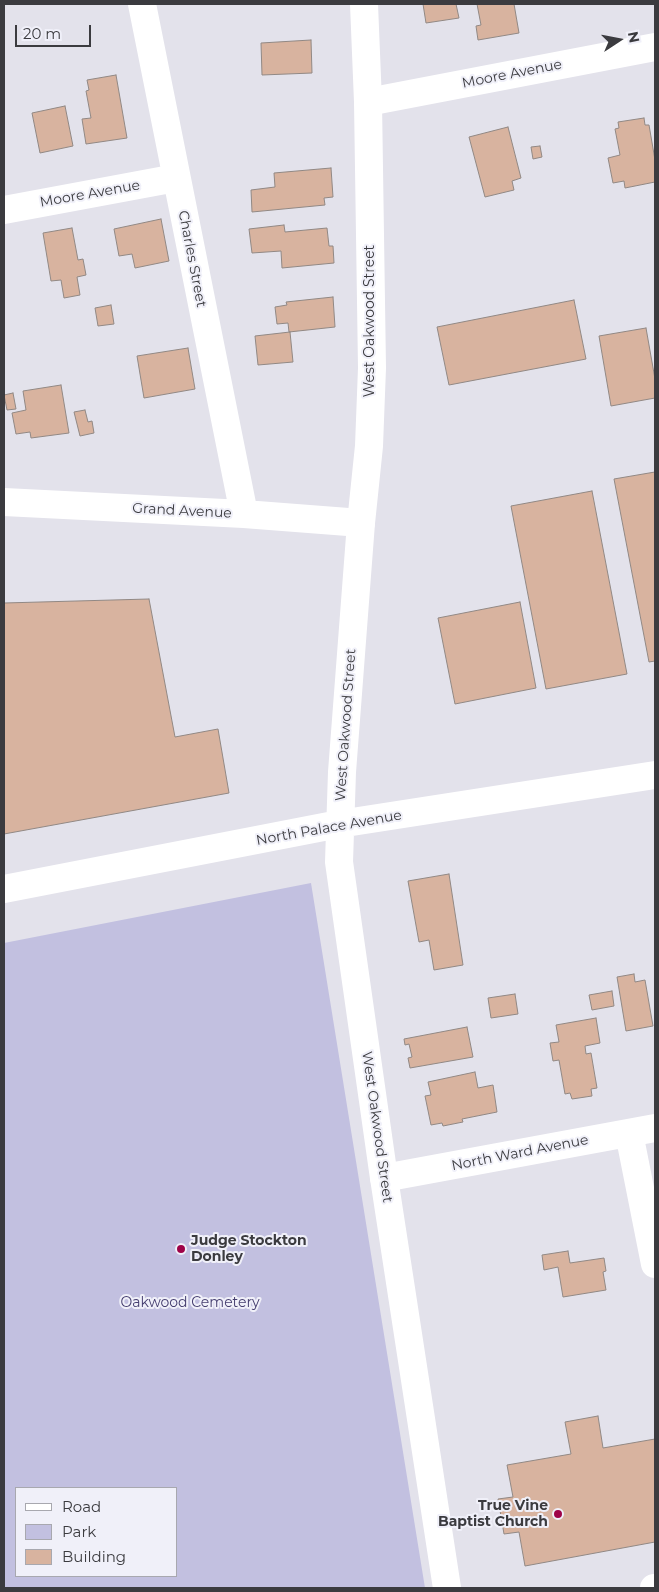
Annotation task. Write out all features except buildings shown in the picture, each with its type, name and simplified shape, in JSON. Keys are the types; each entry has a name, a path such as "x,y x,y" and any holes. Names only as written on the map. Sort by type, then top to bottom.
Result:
{"street":[{"name":"Charles Street","path":"142,4 244,514"},
{"name":"West Oakwood Street","path":"364,4 368,102 372,368 369,446 361,523 339,824 339,862 384,1178 447,1588"},
{"name":"Moore Avenue","path":"368,102 655,47"},
{"name":"Moore Avenue","path":"4,210 176,178"},
{"name":"Grand Avenue","path":"4,502 244,514 361,523"},
{"name":"North Palace Avenue","path":"4,889 339,824 655,775"},
{"name":"North Ward Avenue","path":"384,1178 655,1128"},
{"path":"629,1133 655,1264"}],"green space":[{"name":"Oakwood Cemetery","path":"311,883 425,1588 4,1588 4,943"}],"place":[{"name":"Judge Stockton Donley","path":"181,1249"},
{"name":"True Vine Baptist Church","path":"558,1514"}]}
